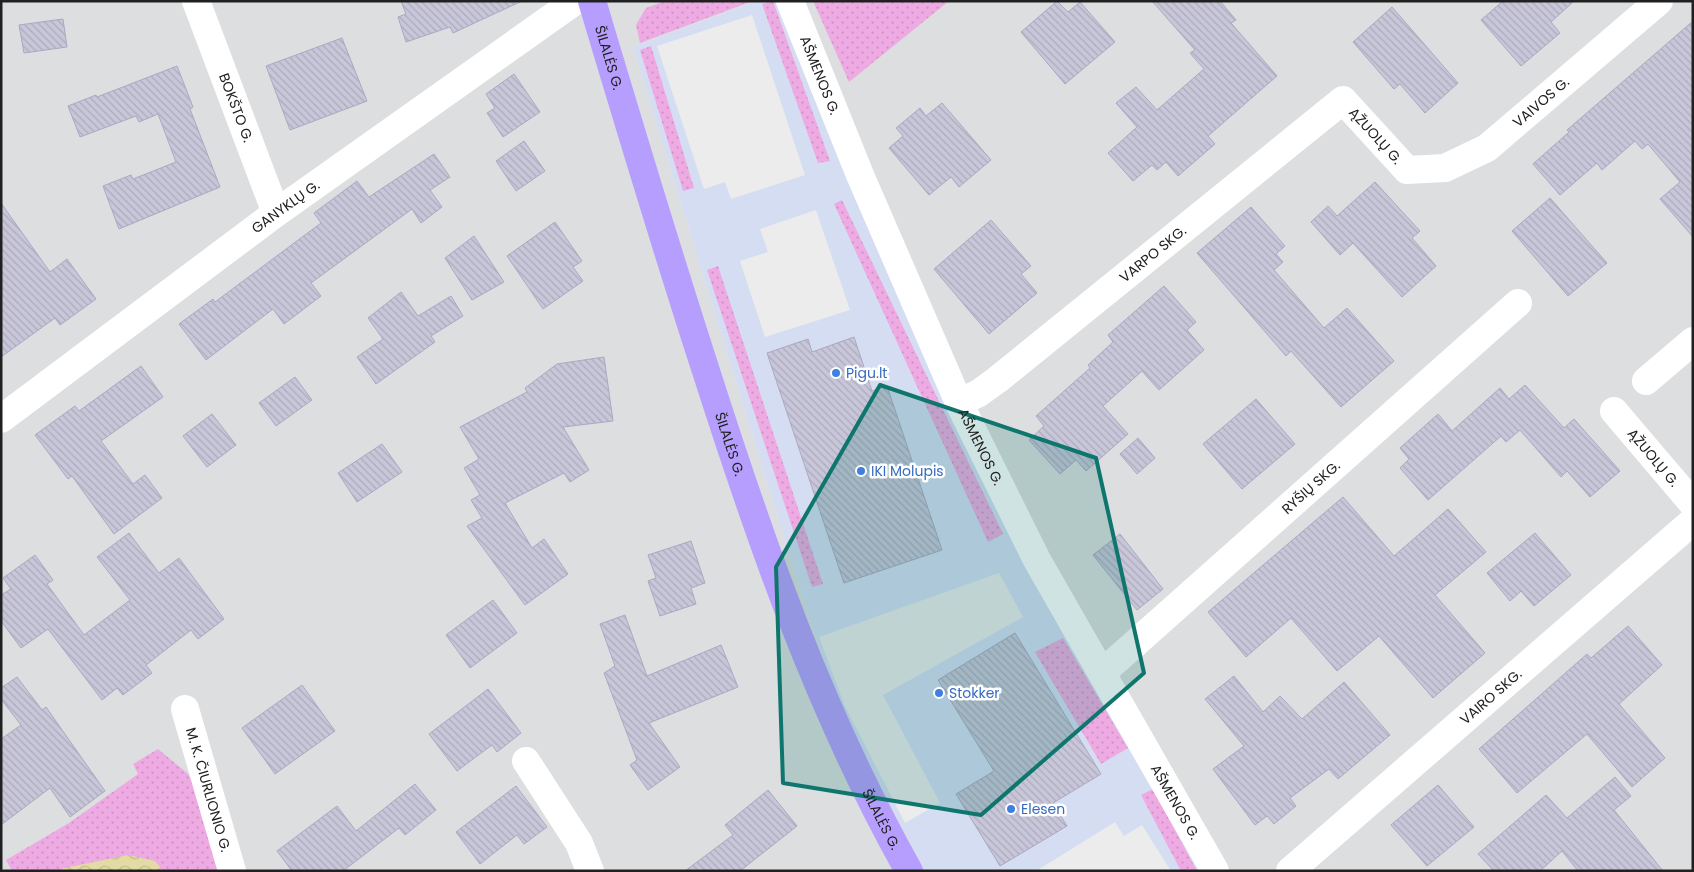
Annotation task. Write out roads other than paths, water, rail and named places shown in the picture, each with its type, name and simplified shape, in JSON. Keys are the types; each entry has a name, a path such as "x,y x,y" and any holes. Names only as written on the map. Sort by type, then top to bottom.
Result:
{"main road":[{"name":"ŠILALĖS G.","path":"592,1 664,242 740,480 799,643 874,810 909,871"}],"street":[{"name":"BOKŠTO G.","path":"196,1 276,213"},
{"name":"GANYKLŲ G.","path":"1,419 276,213 575,1"},
{"name":"AŠMENOS G.","path":"790,1 860,174 960,403 1037,560 1216,871"},
{"name":"VAIVOS G.","path":"1407,170 1445,168 1487,148 1659,1"},
{"name":"VARPO SKG.","path":"960,403 997,380 1343,100"},
{"name":"ĄŽUOLŲ G.","path":"1343,100 1407,170"},
{"name":"RYŠIŲ SKG.","path":"1103,672 1518,303"},
{"path":"1646,381 1693,341"},
{"name":"ĄŽUOLŲ G.","path":"1614,411 1693,504"},
{"name":"VAIRO SKG.","path":"1290,871 1693,521"},
{"name":"M. K. ČIURLIONIO G.","path":"185,709 232,871"},
{"path":"526,761 579,843 590,871"}],"water":[{"path":"128,855 155,861 163,871 50,871"}],"place":[{"name":"Pigu.lt","path":"836,373"},
{"name":"IKI Molupis","path":"861,471"},
{"name":"Stokker","path":"939,693"},
{"name":"Elesen","path":"1011,809"}]}
